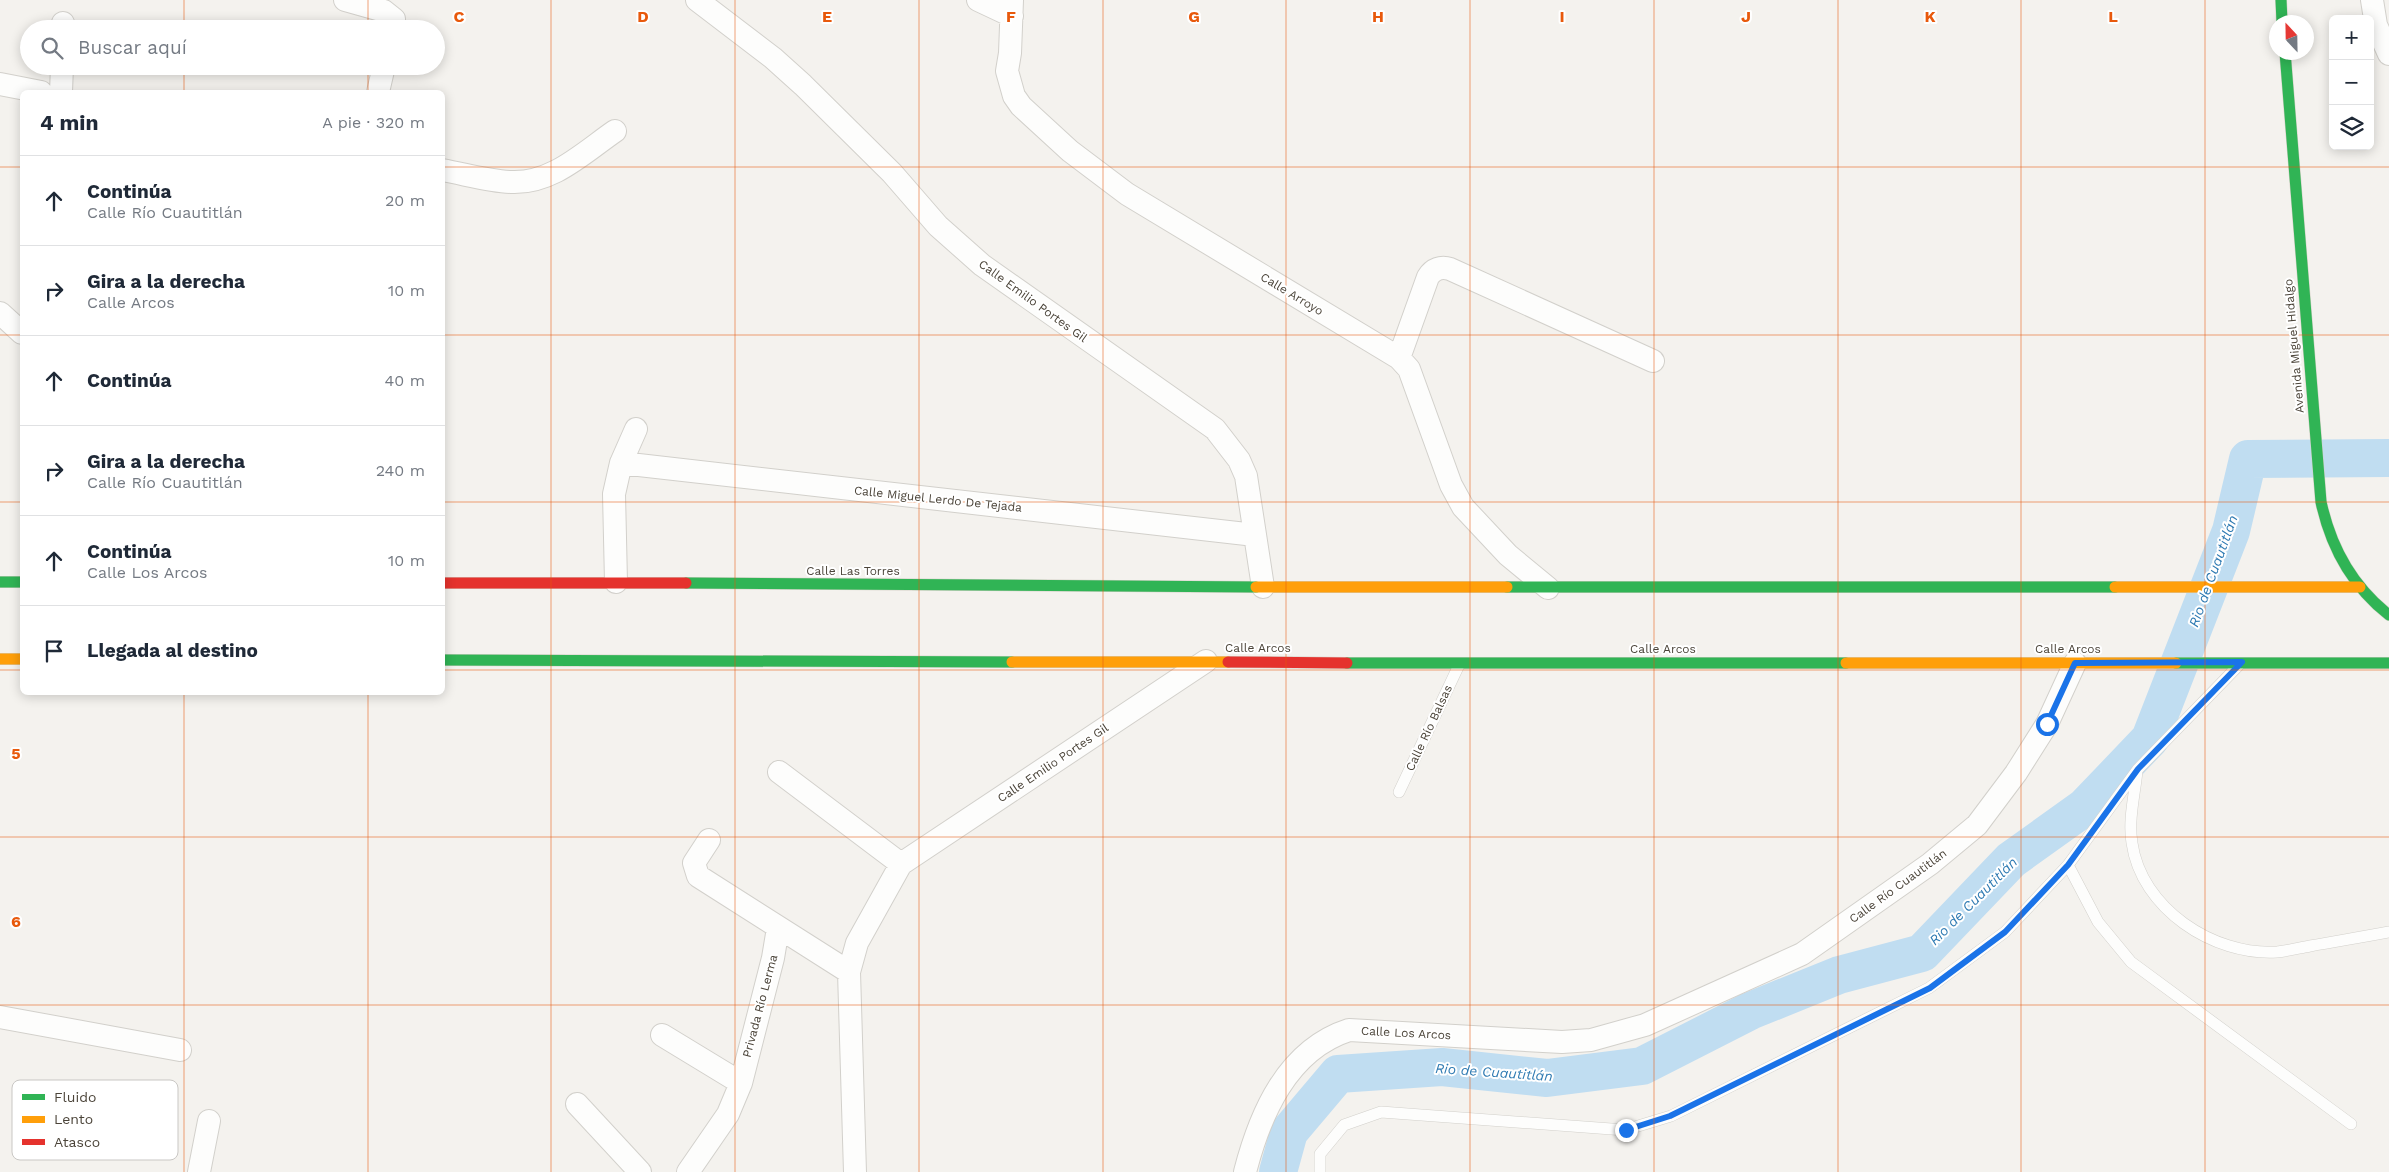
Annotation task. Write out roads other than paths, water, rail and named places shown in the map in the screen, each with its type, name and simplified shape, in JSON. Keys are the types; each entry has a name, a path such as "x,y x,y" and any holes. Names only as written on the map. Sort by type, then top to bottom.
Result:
{"main road":[{"path":"2281,0 2282,15"},
{"name":"Avenida Miguel Hidalgo","path":"2286,60 2309,368 2325,521 2332,544 2360,587 2389,615"},
{"path":"0,582 20,582"},
{"name":"Calle Las Torres","path":"445,583 616,582 1263,588"},
{"path":"1263,588 2360,587"},
{"path":"0,658 20,659"},
{"path":"445,660 1206,661"},
{"name":"Calle Arcos","path":"1206,661 2120,664 2218,661 2389,663"}],"street":[{"path":"345,0 384,11 394,20"},
{"name":"Calle Emilio Portes Gil","path":"697,0 774,58 892,173 938,226 982,265 1215,429 1239,460 1246,476 1263,588"},
{"name":"Calle Arroyo","path":"978,0 1012,8 1010,53 1007,71 1014,96 1021,106 1070,151 1127,194 1399,358"},
{"path":"2372,0 2376,25 2389,54"},
{"path":"61,90 62,75"},
{"path":"378,90 382,75"},
{"path":"0,84 31,90"},
{"path":"445,171 511,182 529,181 560,170 615,131"},
{"path":"1548,588 1508,555 1462,507 1451,485 1409,370 1399,358 1428,277 1434,270 1441,267 1450,269 1654,361"},
{"path":"0,313 20,332"},
{"path":"616,582 614,494 621,463 636,429"},
{"name":"Calle Miguel Lerdo De Tejada","path":"621,463 1254,535"},
{"name":"Calle Emilio Portes Gil","path":"901,864 1206,661"},
{"name":"Calle Río Cuautitlán","path":"1645,1025 1802,954 1930,864 1977,825 2016,773 2047,724 2075,663"},
{"path":"779,772 901,864 857,943 849,972 856,1172"},
{"path":"709,840 694,863 698,876 849,972"},
{"name":"Privada Río Lerma","path":"688,1172 728,1114 740,1083 773,958 778,928"},
{"path":"0,1016 180,1050"},
{"name":"Calle Los Arcos","path":"1245,1172 1260,1125 1281,1083 1297,1062 1332,1036 1349,1030 1562,1042 1591,1040 1645,1025"},
{"path":"662,1035 740,1083"},
{"path":"577,1104 635,1170"},
{"path":"199,1172 209,1121"}],"lane":[{"path":"1320,1172 1320,1154 1344,1125 1381,1112 1626,1130 1670,1116 1930,988 2005,932 2068,865 2138,769 2242,662"},
{"name":"Calle Río Balsas","path":"1399,792 1459,663"},
{"path":"2138,769 2132,842 2137,863 2145,884 2169,912 2184,923 2223,943 2276,952 2389,932"},
{"path":"2068,865 2098,922 2131,962 2351,1124"}],"waterway":[{"name":"Rio de Cuautitlán","path":"1278,1172 1289,1132 1338,1074 1442,1067 1547,1078 1642,1066 1750,1011 1839,975 1922,953 2011,860 2085,807 2150,739 2231,531 2248,459 2389,458"}]}
